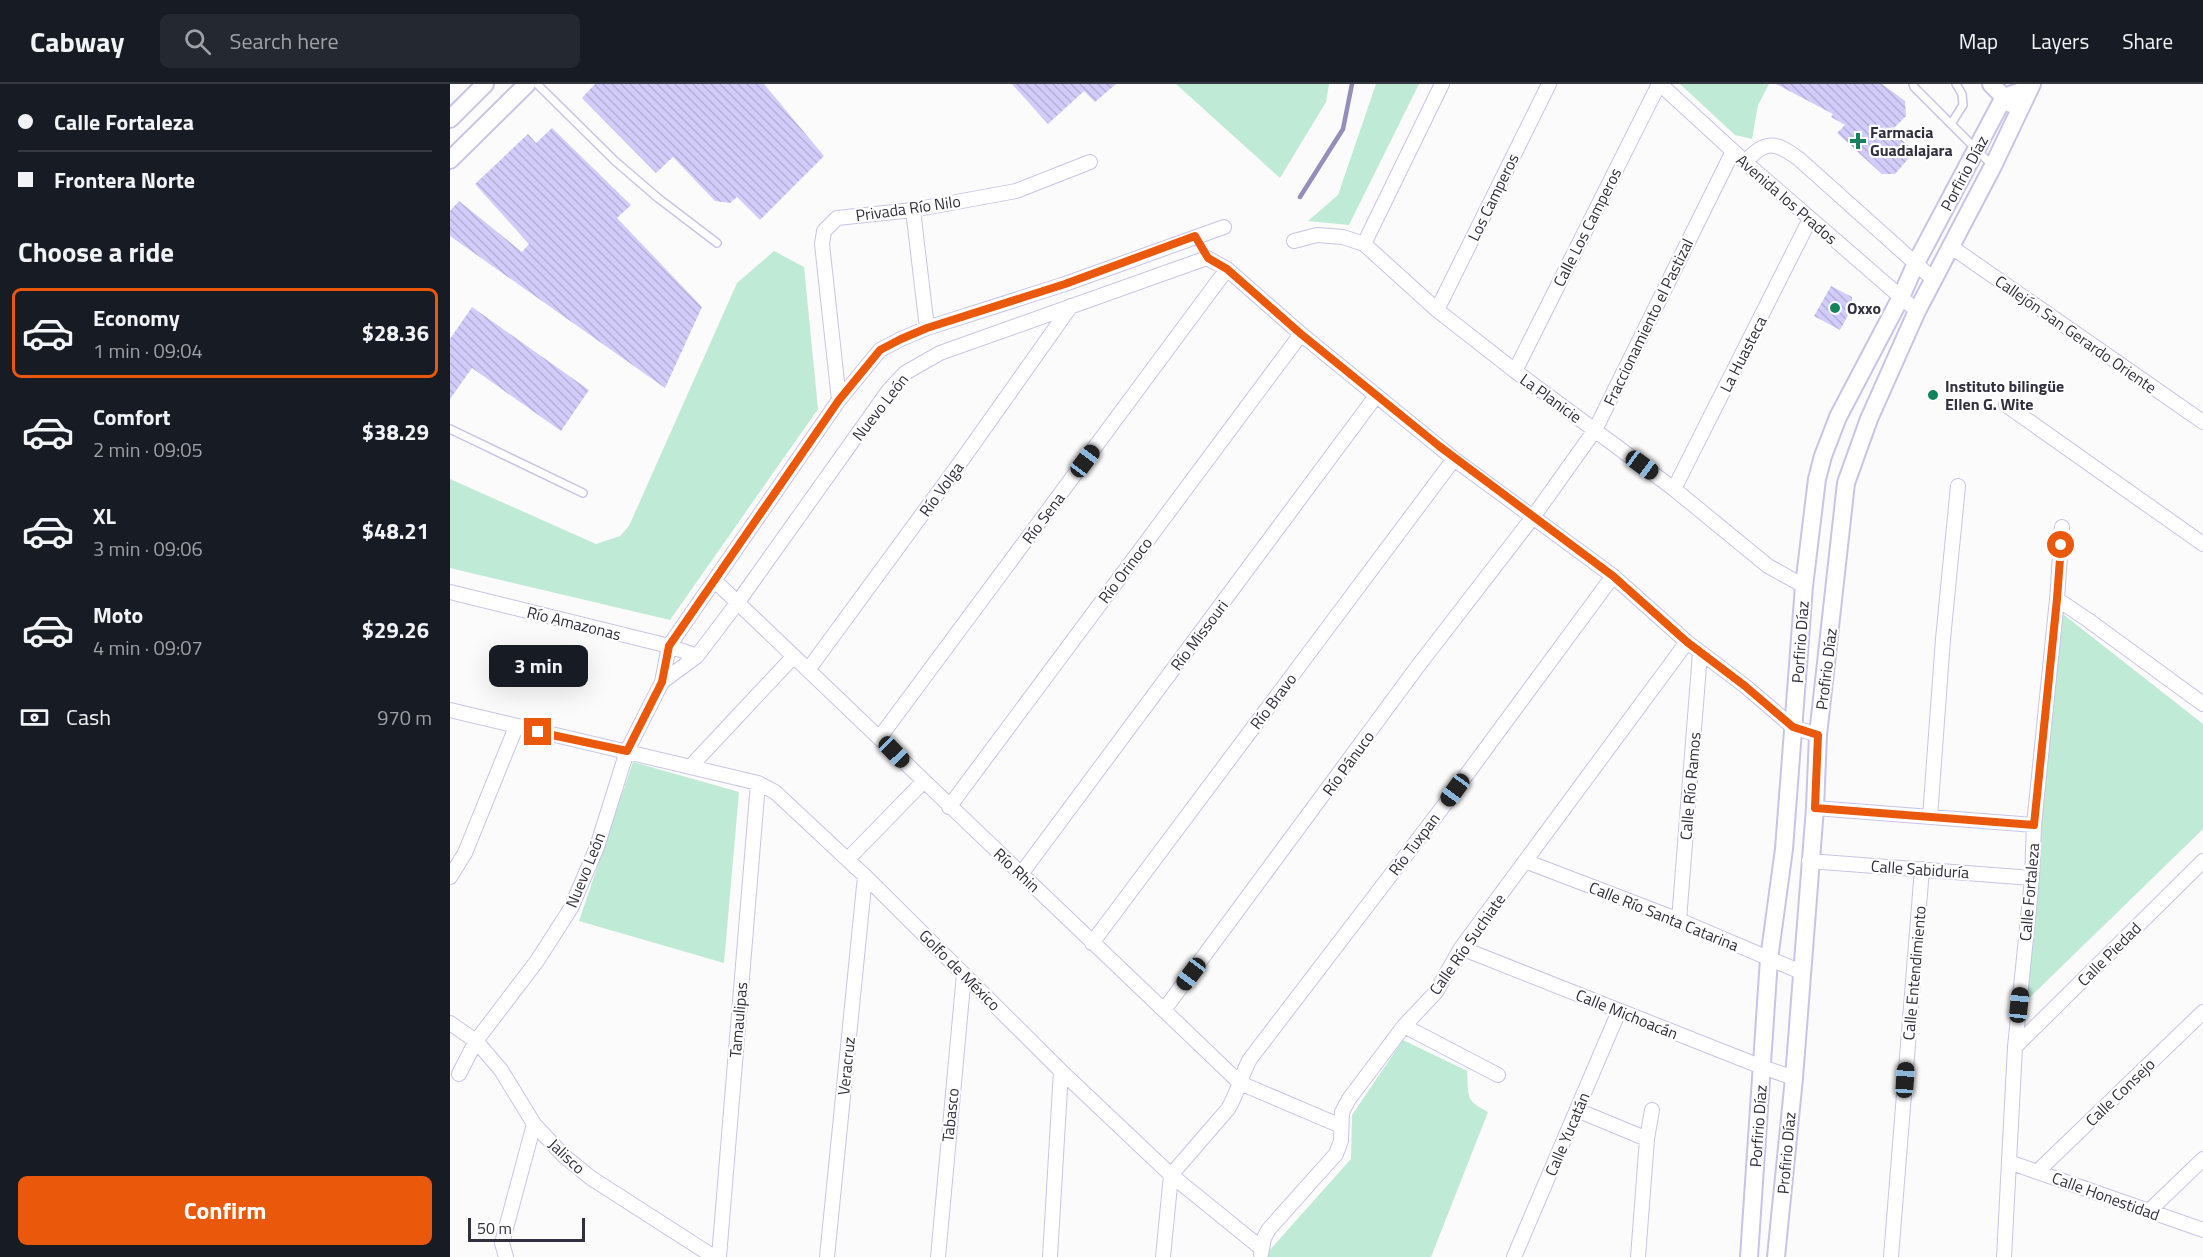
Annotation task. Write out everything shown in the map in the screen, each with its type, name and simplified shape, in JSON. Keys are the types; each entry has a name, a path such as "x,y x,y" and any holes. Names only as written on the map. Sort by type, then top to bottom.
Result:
{"street":[{"path":"450,119 485,84"},
{"path":"450,160 527,84"},
{"path":"1364,244 1443,84"},
{"name":"Los Camperos","path":"1437,310 1550,84"},
{"name":"Avenida los Prados","path":"1659,84 1917,311"},
{"name":"Calle Los Camperos","path":"1515,371 1659,84"},
{"path":"1991,84 2019,112"},
{"name":"Porfirio Díaz","path":"1749,1257 1769,959 1784,849 1804,586 1817,479 1838,417 2004,97 2031,86"},
{"name":"Porfirio Díaz","path":"1950,246 1993,166 2031,86"},
{"path":"1745,162 1757,150 1771,144 1784,148 1933,279"},
{"name":"Fraccionamiento el Pastizal","path":"1533,517 1595,430 1733,151"},
{"name":"Privada Río Nilo","path":"839,400 822,244 824,231 837,218 913,210 1016,190 1090,162"},
{"path":"913,210 927,328"},
{"name":"La Huasteca","path":"1674,489 1810,219"},
{"name":"Nuevo León","path":"459,1074 476,1041 537,961 571,908 597,847 627,751 662,682 669,646 839,400 880,350 927,328 1065,284 1224,227"},
{"name":"La Planicie","path":"1294,241 1317,235 1343,237 1364,244 1437,310 1515,371 1674,489 1768,566 1804,586"},
{"path":"1195,236 1208,258 1227,269 1301,334 1454,459 1613,576 1700,653 1745,686 1793,727 1818,735"},
{"name":"Profirio Díaz","path":"1776,1257 1794,1078 1809,861 1815,808 1818,735 1846,483 1869,419 1917,311 1950,246"},
{"name":"Callejón San Gerardo Oriente","path":"1950,246 2203,422"},
{"name":"Nuevo León","path":"662,682 697,656 889,390 905,373 940,353 1208,258"},
{"name":"Río Sena","path":"880,737 1227,269"},
{"name":"Río Volga","path":"807,670 962,460 1071,306"},
{"name":"Río Orinoco","path":"949,807 1301,334"},
{"name":"Río Missouri","path":"1021,874 1376,396"},
{"path":"2006,405 2203,544"},
{"name":"Río Bravo","path":"1092,943 1454,459"},
{"path":"1930,817 1942,639 1958,486"},
{"name":"Río Pánuco","path":"1164,1010 1418,666 1533,517"},
{"name":"Calle Fortaleza","path":"2004,1257 2015,1047 2062,527"},
{"name":"Río Tuxpan","path":"1171,1175 1228,1109 1250,1059 1442,808 1613,576"},
{"name":"Río Rhin","path":"715,581 1240,1083 1341,1126"},
{"name":"Río Amazonas","path":"450,592 669,646 697,656"},
{"path":"2057,599 2203,704"},
{"name":"Calle Río Suchiate","path":"1261,1253 1264,1238 1269,1229 1336,1154 1341,1141 1342,1112 1349,1099 1404,1026 1436,992 1461,948 1687,642"},
{"name":"Calle Río Ramos","path":"1679,920 1700,653"},
{"path":"690,767 794,656"},
{"name":"Golfo de México","path":"450,710 758,783 775,792 848,859 1061,1071 1171,1175 1261,1253"},
{"path":"450,877 465,853 516,727"},
{"path":"848,859 923,782"},
{"name":"Tamaulipas","path":"717,1257 758,783"},
{"path":"1815,808 2034,825"},
{"name":"Calle Río Santa Catarina","path":"1525,861 1679,920 1801,972"},
{"name":"Calle Sabiduría","path":"1809,861 2032,878"},
{"name":"Calle Piedad","path":"2015,1047 2203,861"},
{"name":"Calle Entendimiento","path":"1891,1257 1922,869"},
{"name":"Veracruz","path":"827,1257 865,876"},
{"name":"Calle Michoacán","path":"1461,948 1794,1078"},
{"name":"Tabasco","path":"938,1257 964,974"},
{"name":"Calle Yucatán","path":"1514,1257 1619,1011"},
{"name":"Calle Consejo","path":"2037,1172 2203,1012"},
{"name":"Jalisco","path":"450,1023 476,1041 501,1070 534,1124 564,1156 591,1178 717,1257"},
{"path":"1404,1026 1498,1075"},
{"path":"1050,1257 1061,1071"},
{"path":"1577,1110 1647,1139"},
{"path":"1638,1257 1647,1139 1652,1110"},
{"path":"506,1257 502,1243 534,1124"},
{"path":"2148,1212 2203,1159"},
{"name":"Calle Honestidad","path":"2008,1162 2203,1230"},
{"path":"1163,1257 1171,1175"}],"lane":[{"path":"537,84 615,161 658,198 717,243"},
{"path":"1913,84 1993,166"},
{"path":"1951,124 1963,105 1962,94 1956,84"},
{"path":"450,429 583,493"}],"green space":[{"path":"1176,84 1329,84 1326,102 1280,178"},
{"path":"1376,84 1419,84 1349,225 1308,221 1338,195"},
{"path":"1680,84 1769,84 1758,105 1752,139 1735,135"},
{"path":"774,251 804,267 818,409 670,620 450,568 450,479 596,544 620,536 629,526 737,283"},
{"path":"2059,611 2203,724 2203,829 2026,1001"},
{"path":"633,762 739,792 724,963 579,921"},
{"path":"1403,1040 1467,1071 1468,1092 1471,1100 1488,1112 1431,1257 1268,1257 1267,1253 1351,1159 1352,1115"}],"building":[{"path":"595,84 764,84 824,156 760,220 737,197 730,203 715,201 673,157 656,173 582,98"},
{"path":"1012,84 1116,84 1095,102 1084,91 1048,124"},
{"path":"1776,84 1882,84 1905,101 1906,116 1891,131 1915,151 1895,174 1882,174 1837,133 1845,125 1831,117 1833,114"},
{"path":"552,128 631,205 617,218 702,307 665,388 450,236 450,211 459,201 522,252 529,244 475,184 528,134 536,143"},
{"path":"1831,286 1852,297 1852,308 1840,330 1814,316"},
{"path":"472,307 589,390 561,431 472,368 450,399 450,339"}],"waterway":[{"path":"1300,197 1343,129 1352,84"}],"place":[{"name":"Farmacia Guadalajara","path":"1858,141"},
{"name":"Oxxo","path":"1835,308"},
{"name":"Instituto bilingüe Ellen G. Wite","path":"1933,395"}],"route":[{"path":"538,732 627,751 662,682 669,646 839,400 880,350 927,328 1065,284 1195,236 1208,258 1227,269 1301,334 1454,459 1613,576 1700,653 1745,686 1793,727 1818,735 1815,808 2034,825 2061,545"}]}
